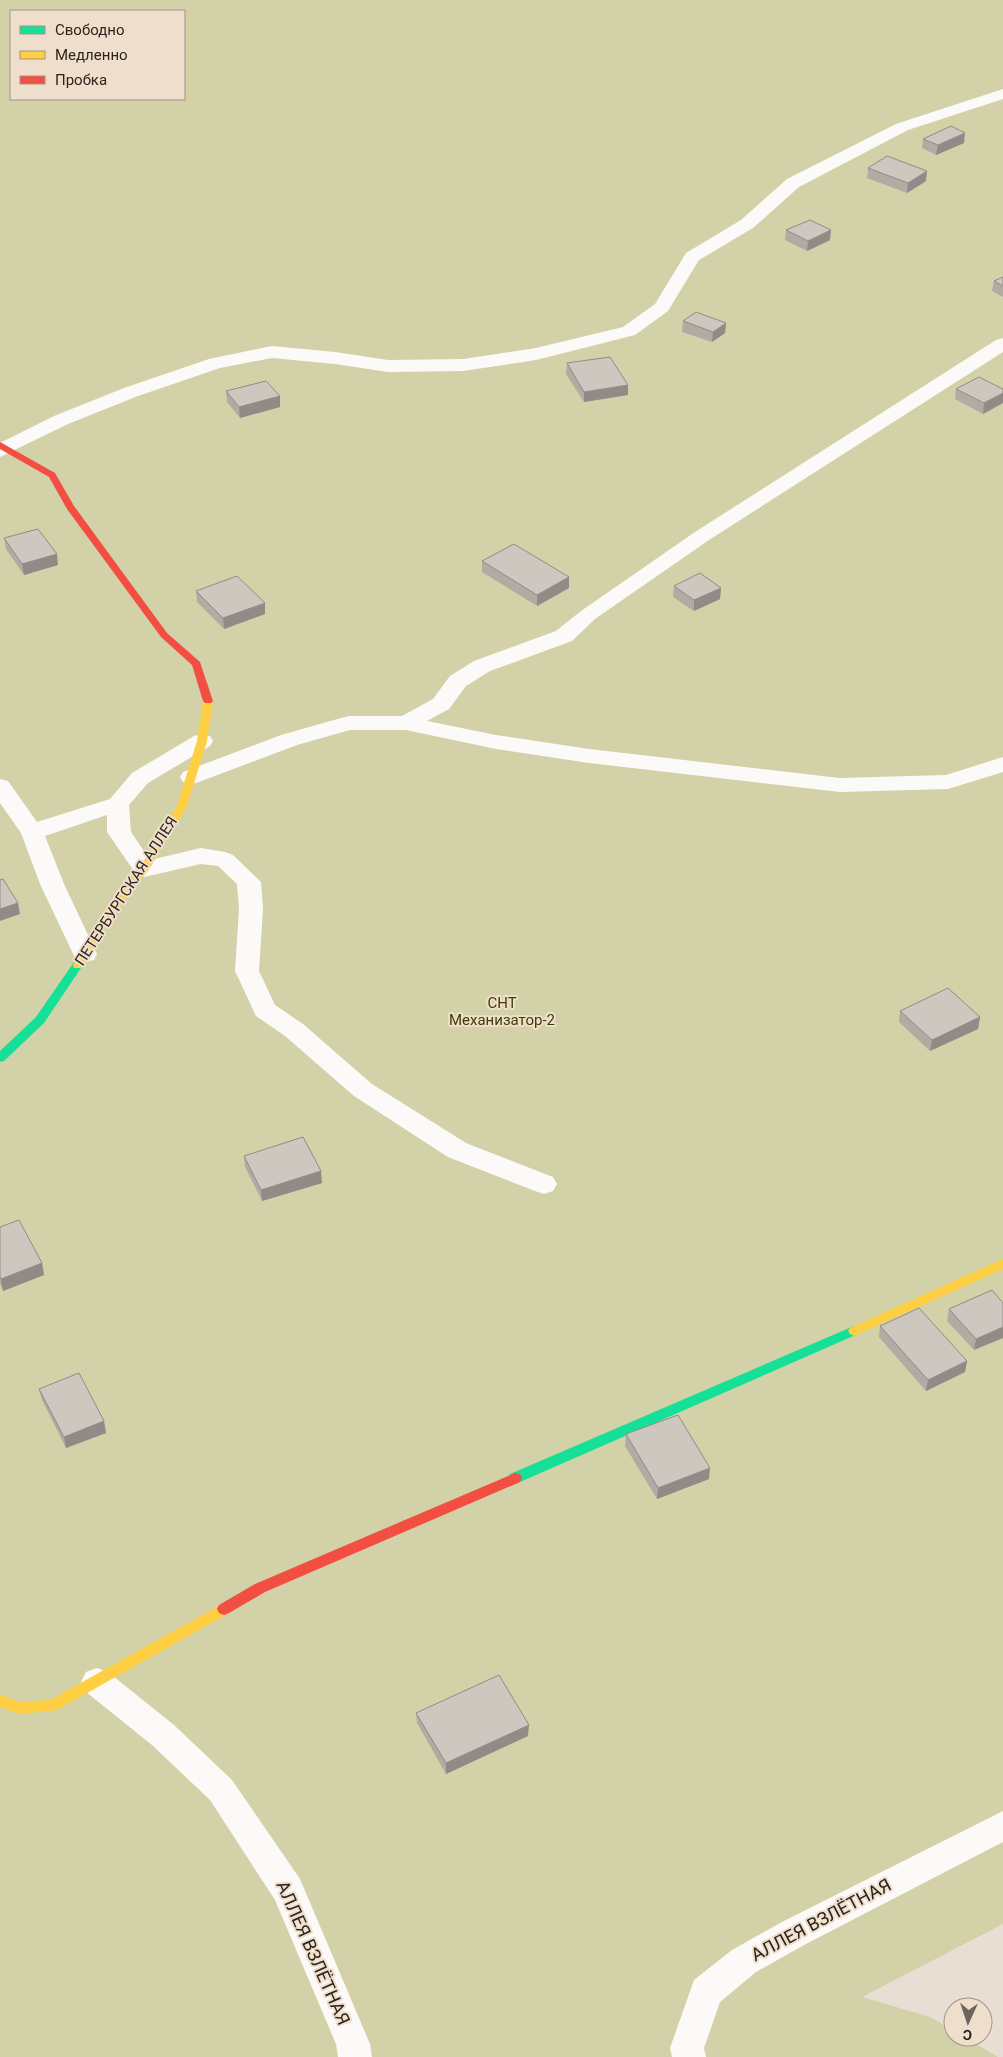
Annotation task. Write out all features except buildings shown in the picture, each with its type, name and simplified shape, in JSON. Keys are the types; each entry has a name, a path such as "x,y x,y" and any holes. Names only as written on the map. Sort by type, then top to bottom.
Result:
{"street":[{"name":"ПЕТЕРБУРГСКАЯ АЛЛЕЯ","path":"0,1058 40,1020 85,954 112,909 144,869 182,806 202,741 208,698 197,664 164,635 70,507 52,475 2,448"},
{"path":"0,1701 20,1708 52,1706 260,1588 792,1358 1003,1264"}],"lane":[{"path":"2,448 60,420 131,392 216,363 272,352 335,358 388,366 463,366 536,354 629,331 662,307 692,257 747,224 793,183 902,127 1003,94"},
{"path":"406,723 441,704 458,681 482,666 564,636 588,614 702,536 1003,344"},
{"path":"191,777 272,746 349,723 406,723 496,742 589,756 840,785 948,782 1003,764"},
{"path":"32,832 118,804 140,778 202,741"},
{"path":"0,786 32,832 52,884 85,954"},
{"path":"118,804 119,832 144,869 201,856 225,860 249,882 251,909 247,971 265,1010 294,1030 363,1090 457,1150 544,1184"},
{"name":"АЛЛЕЯ ВЗЛЁТНАЯ","path":"97,1682 163,1735 221,1790 288,1890 353,2044 355,2057"},
{"name":"АЛЛЕЯ ВЗЛЁТНАЯ","path":"689,2057 687,2048 706,1992 744,1961 792,1934 1003,1826"}],"green space":[{"name":"СНТ Механизатор-2","path":"0,0 1003,0 1003,1924 862,1997 930,2017 943,2024 943,2047 981,2047 998,2057 0,2057"}],"traffic: fast":[{"path":"0,1058 40,1020 78,965"},
{"path":"515,1478 854,1331"}],"traffic: slow":[{"path":"78,965 112,909 144,869 182,806 202,741 208,701"},
{"path":"854,1331 1003,1264"},
{"path":"0,1701 20,1708 52,1706 224,1609"}],"traffic: jam":[{"path":"0,445 52,475 70,507 164,635 197,664 208,701"},
{"path":"224,1609 260,1588 515,1478"}]}
